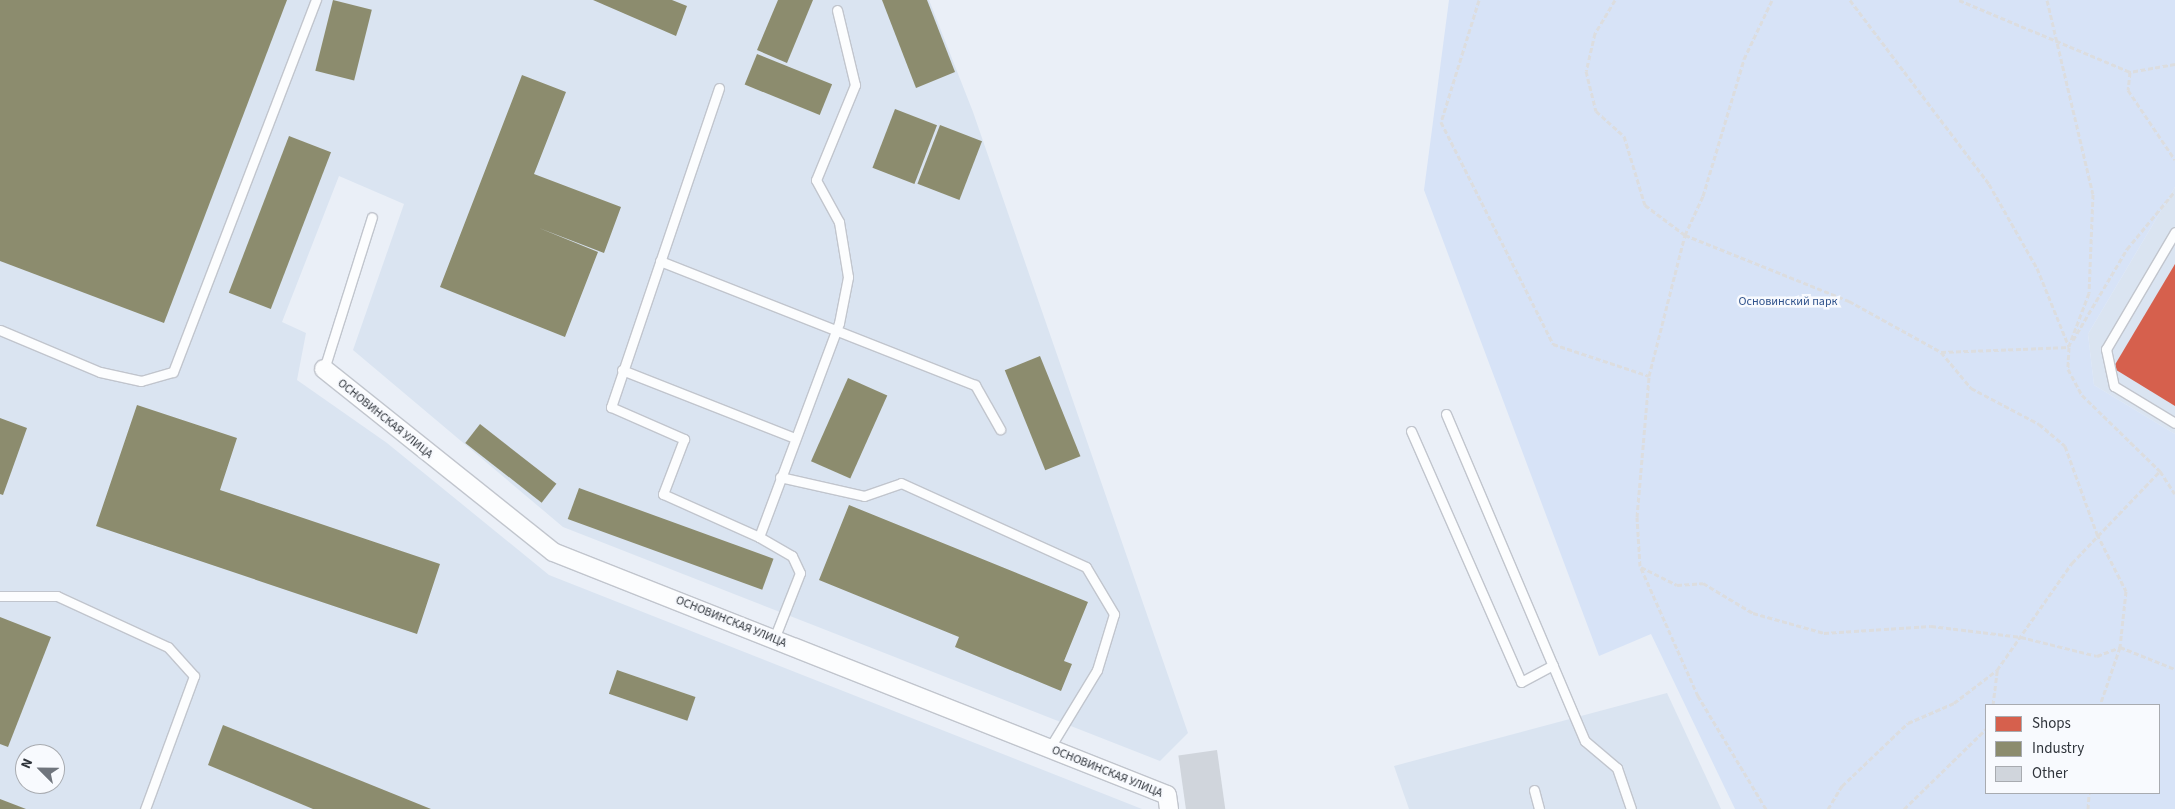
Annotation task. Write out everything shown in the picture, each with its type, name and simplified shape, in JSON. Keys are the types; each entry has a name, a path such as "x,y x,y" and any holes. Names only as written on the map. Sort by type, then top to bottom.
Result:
{"street":[{"name":"ОСНОВИНСКАЯ УЛИЦА","path":"324,369 553,552 1167,795 1169,809"}],"lane":[{"path":"0,330 108,374 141,381 173,372 316,0"},
{"path":"759,537 835,334 848,277 840,222 816,180 855,85 837,10"},
{"path":"719,88 622,370 611,408 684,439 663,494 759,537 792,556 800,573 774,639"},
{"path":"324,369 372,217"},
{"path":"2175,232 2106,349 2114,386 2175,423"},
{"path":"660,261 835,334 975,385 1000,429"},
{"path":"622,370 795,438"},
{"path":"1446,414 1585,741 1617,768 1631,809"},
{"path":"1411,431 1521,682 1553,665"},
{"path":"780,477 864,496 901,483 1086,567 1114,614 1097,670 1049,749"},
{"path":"0,596 57,596 168,648 194,676 145,809"},
{"path":"1534,790 1539,809"}],"path":[{"path":"1478,0 1441,122 1553,344 1648,376"},
{"path":"1615,0 1595,32 1586,71 1596,111 1624,136 1645,205 1685,235 1849,301 1941,352 1970,388 2039,424 2065,446 2097,534 2126,591 2120,647 2100,704"},
{"path":"1766,809 1698,696 1640,566 1637,517 1648,376 1685,235 1703,196 1744,59 1772,0"},
{"path":"1850,0 1990,184 2037,268 2069,347"},
{"path":"1959,0 2056,39 2130,72 2175,64"},
{"path":"2047,0 2094,194 2089,293 2069,347 2068,369 2082,395 2160,471 2175,494"},
{"path":"2130,72 2128,90 2175,160"},
{"path":"2069,347 2128,249 2175,191"},
{"path":"1941,352 2069,347"},
{"path":"1828,809 1842,786 1908,723 1954,703 1997,670 2097,534 2127,509 2160,471"},
{"path":"1640,566 1677,585 1703,583 1753,613 1824,633 1931,626 2021,637 2097,656 2120,647 2175,669"},
{"path":"1993,704 1997,670"},
{"path":"1904,809 1985,730"},
{"path":"2088,809 2089,794"}],"shaded area":[{"path":"0,0 929,0 973,112 1188,733 1160,761 563,527 353,350 404,204 339,176 282,322 306,333 297,380 387,443 549,575 1142,809 0,809"},
{"path":"2175,187 2175,434 2094,385 2088,334"},
{"path":"1667,693 1721,809 1409,809 1394,766"}],"green space":[{"name":"Основинский парк","path":"1449,0 2175,0 2175,187 2088,334 2094,385 2175,434 2175,809 1735,809 1651,634 1599,656 1424,190"}],"building: Shops":[{"path":"2175,264 2175,406 2113,368"}],"building: Industry":[{"path":"0,0 287,0 164,323 0,261"},
{"path":"333,0 372,10 354,81 315,71"},
{"path":"593,0 672,0 687,6 676,36"},
{"path":"778,0 813,0 787,63 757,50"},
{"path":"882,0 927,0 955,72 916,88"},
{"path":"757,54 832,84 820,115 745,85"},
{"path":"522,75 566,92 534,174 621,207 604,253 539,228 598,252 565,337 440,287"},
{"path":"895,109 937,125 914,184 872,168"},
{"path":"940,125 982,141 959,200 917,184"},
{"path":"289,136 331,152 271,309 229,293"},
{"path":"1040,356 1080,456 1045,470 1005,370"},
{"path":"848,378 887,395 850,479 811,461"},
{"path":"137,405 237,438 220,490 440,564 417,634 96,526"},
{"path":"0,418 27,428 3,495 0,494"},
{"path":"480,424 556,484 542,503 465,443"},
{"path":"579,488 774,559 762,590 568,519"},
{"path":"849,505 1088,602 1064,661 1072,664 1061,691 955,647 959,637 819,580"},
{"path":"0,617 51,637 8,747 0,744"},
{"path":"617,670 695,697 687,721 609,694"},
{"path":"223,725 431,809 313,809 208,765"},
{"path":"0,799 26,809 0,809"}],"building: Other":[{"path":"1217,750 1225,809 1186,809 1178,755"}]}
